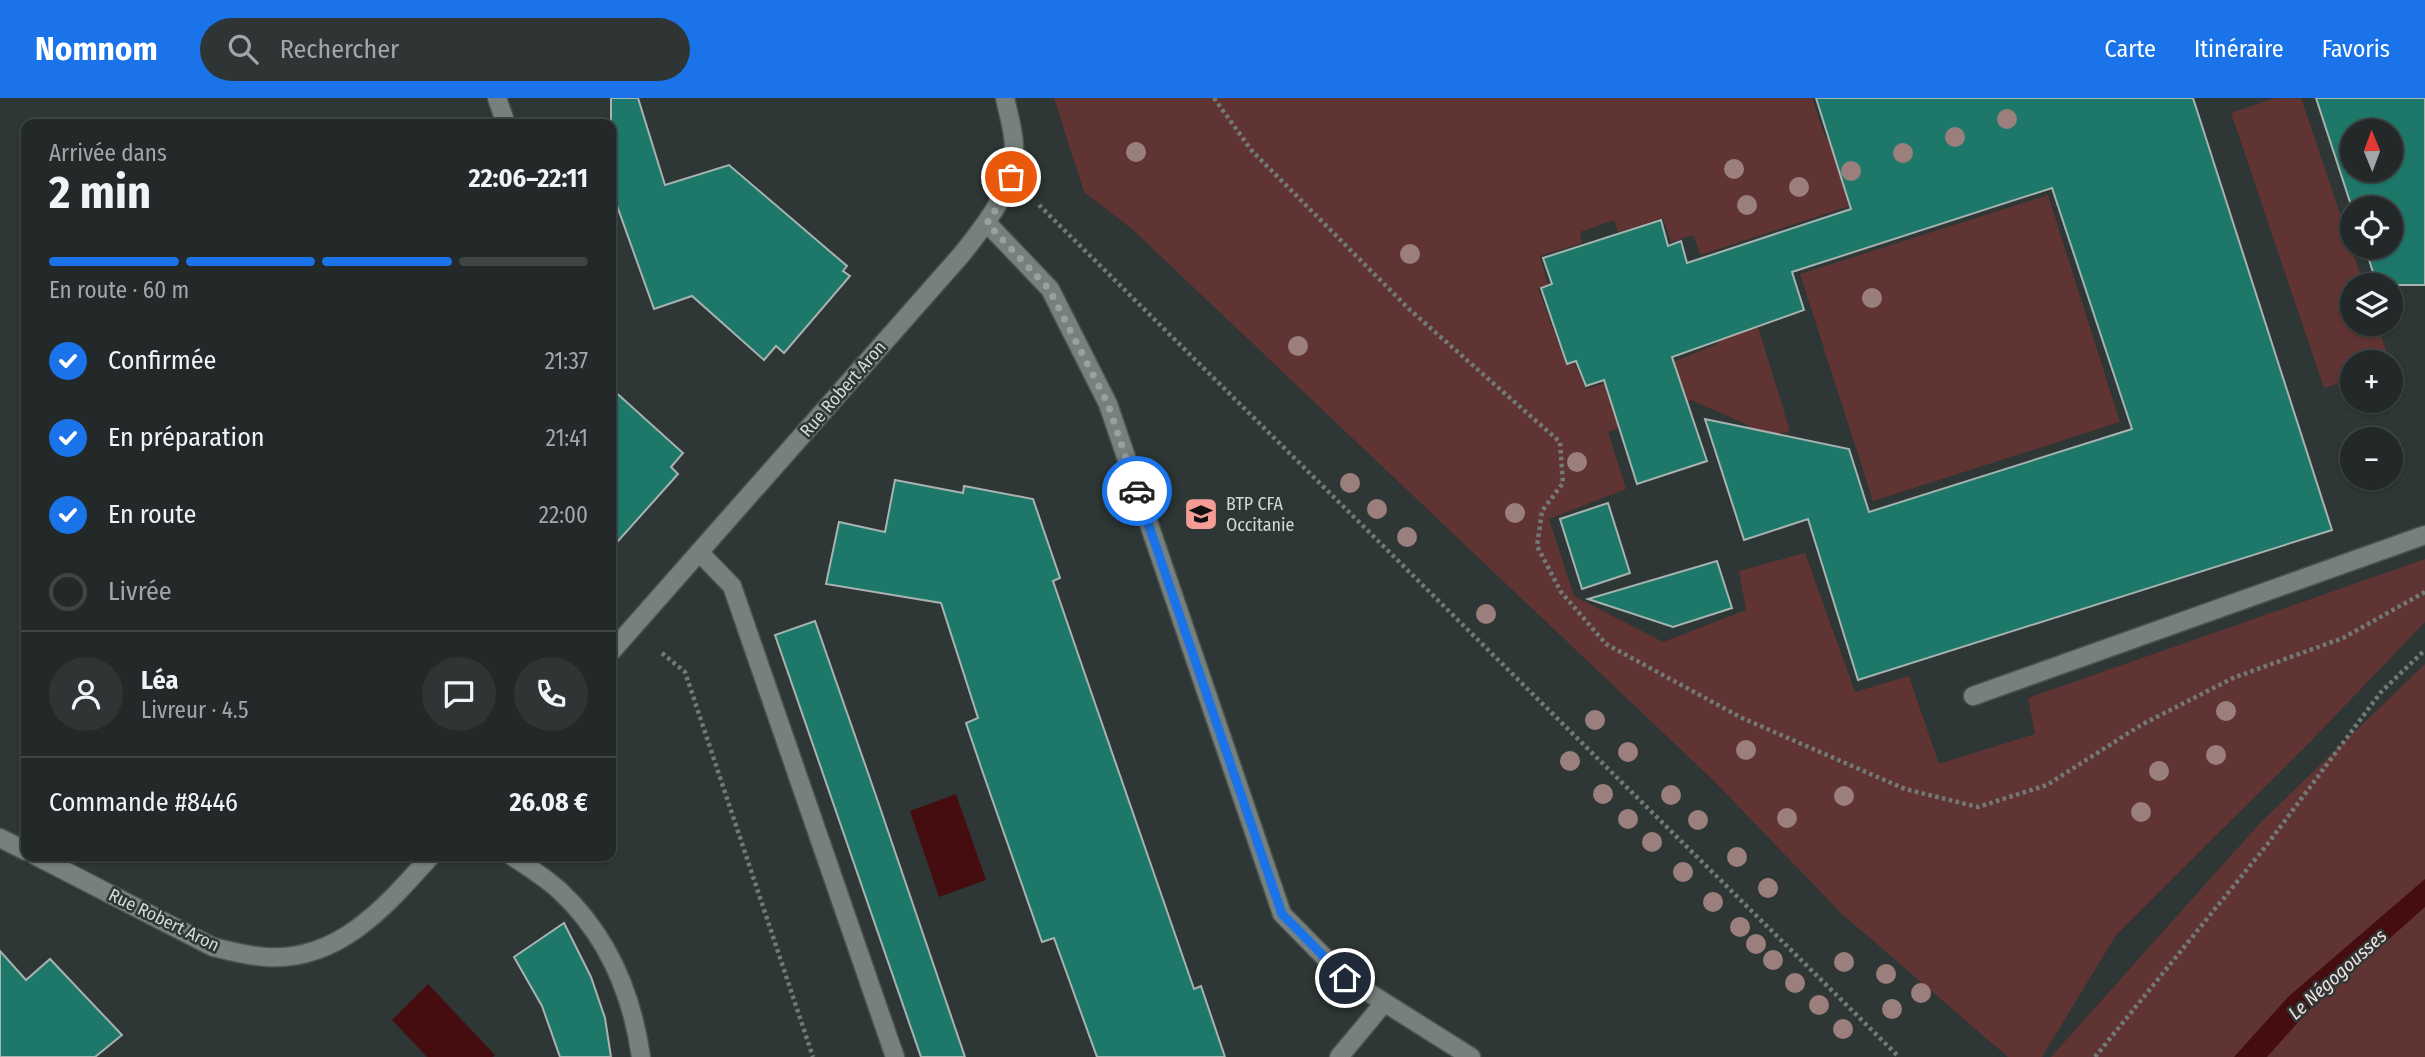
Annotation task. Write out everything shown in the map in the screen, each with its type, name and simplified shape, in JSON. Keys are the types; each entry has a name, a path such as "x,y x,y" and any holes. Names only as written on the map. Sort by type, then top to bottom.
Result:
{"street":[{"path":"497,98 504,119"},
{"name":"Rue Robert Aron","path":"616,646 987,223 1002,200 1011,177 1014,145 1005,98"},
{"path":"987,223 1049,289 1108,404 1282,914 1345,978 1471,1057"},
{"path":"1973,696 2425,535"},
{"path":"699,552 732,586 895,1057"},
{"path":"0,838 21,848"},
{"name":"Rue Robert Aron","path":"46,861 213,947 269,958 303,953 333,943 360,928 386,906 426,861"},
{"path":"519,861 559,891 597,932 622,983 636,1025 641,1057"},
{"path":"1339,1057 1384,1003"}],"path":[{"path":"1213,98 1252,151 1410,310 1560,442 1563,483 1542,511 1537,546 1561,592 1606,644 1742,718 1905,789 1978,807 2047,785 2141,725 2233,678 2343,638 2425,592"},
{"path":"1011,177 1899,1057"},
{"path":"632,628 685,672 813,1057"},
{"path":"2095,1057 2266,846 2381,692 2425,650"}],"shaded area":[{"path":"1054,98 1812,98 1826,139 1955,98 2041,143 1700,255 1694,235 1671,242 1663,218 1618,232 1614,220 1580,232 1582,243 1540,256 1548,285 1538,288 1566,365 1575,364 1586,389 1666,365 1717,344 1711,322 1745,285 1790,431 1751,442 1748,425 1691,400 1608,432 1626,489 1549,519 1574,596 1663,642 1746,610 1739,571 1805,553 1855,692 1909,676 1939,764 2035,734 2028,698 2425,559 2425,622 2311,741 2116,935 2042,1057 2008,1057 1842,914 1714,781 1132,229 1084,192"},
{"path":"2275,98 2301,98 2340,214 2340,259 2355,259 2360,273 2340,273 2340,336 2381,336 2386,350 2340,350 2340,382 2324,388 2231,113"},
{"path":"2048,195 2120,422 1873,501 1800,274"},
{"path":"2425,664 2425,1057 2051,1057 2260,823"}],"water":[{"path":"956,794 986,880 939,897 910,811"},
{"name":"Le Négogousses","path":"2425,879 2425,907 2310,1009 2267,1057 2234,1057 2288,997"},
{"path":"428,984 495,1055 493,1057 427,1057 392,1020"}],"building":[{"path":"611,98 638,98 665,185 729,165 847,266 843,271 850,276 784,353 776,346 764,360 692,296 654,309 616,203 616,119 611,119"},
{"path":"1816,98 2193,98 2332,530 1858,680 1808,519 1744,540 1705,419 1849,449 1869,512 2132,429 2052,188 1792,272 1804,310 1672,357 1707,461 1637,484 1604,380 1586,386 1576,361 1567,364 1541,288 1552,284 1543,258 1661,220 1668,246 1681,241 1687,263 1851,209"},
{"path":"2316,98 2425,98 2425,285 2403,285 2403,273 2373,273 2369,259 2403,259 2403,196 2348,196 2343,182 2403,182 2403,119 2340,119 2340,171"},
{"path":"616,393 683,453 671,467 678,474 616,543"},
{"path":"895,480 963,493 964,486 1033,499 1060,578 1053,581 1089,686 1194,989 1201,986 1225,1057 1097,1057 1054,938 1042,942 983,773 966,723 978,718 941,603 826,584 839,522 885,532"},
{"path":"1608,503 1630,573 1582,589 1560,519"},
{"path":"1717,561 1732,608 1673,627 1588,599"},
{"path":"815,621 965,1057 921,1057 775,635"},
{"path":"564,923 591,977 605,1018 611,1057 560,1057 542,1006 514,957"},
{"path":"0,951 26,980 50,959 122,1035 95,1057 0,1057"}],"way so far":[{"path":"1011,177 1002,200 987,223 1049,289 1108,404 1137,491"}],"place":[{"name":"BTP CFA Occitanie","path":"1201,514"}],"route":[{"path":"1137,491 1282,914 1345,978"}]}
